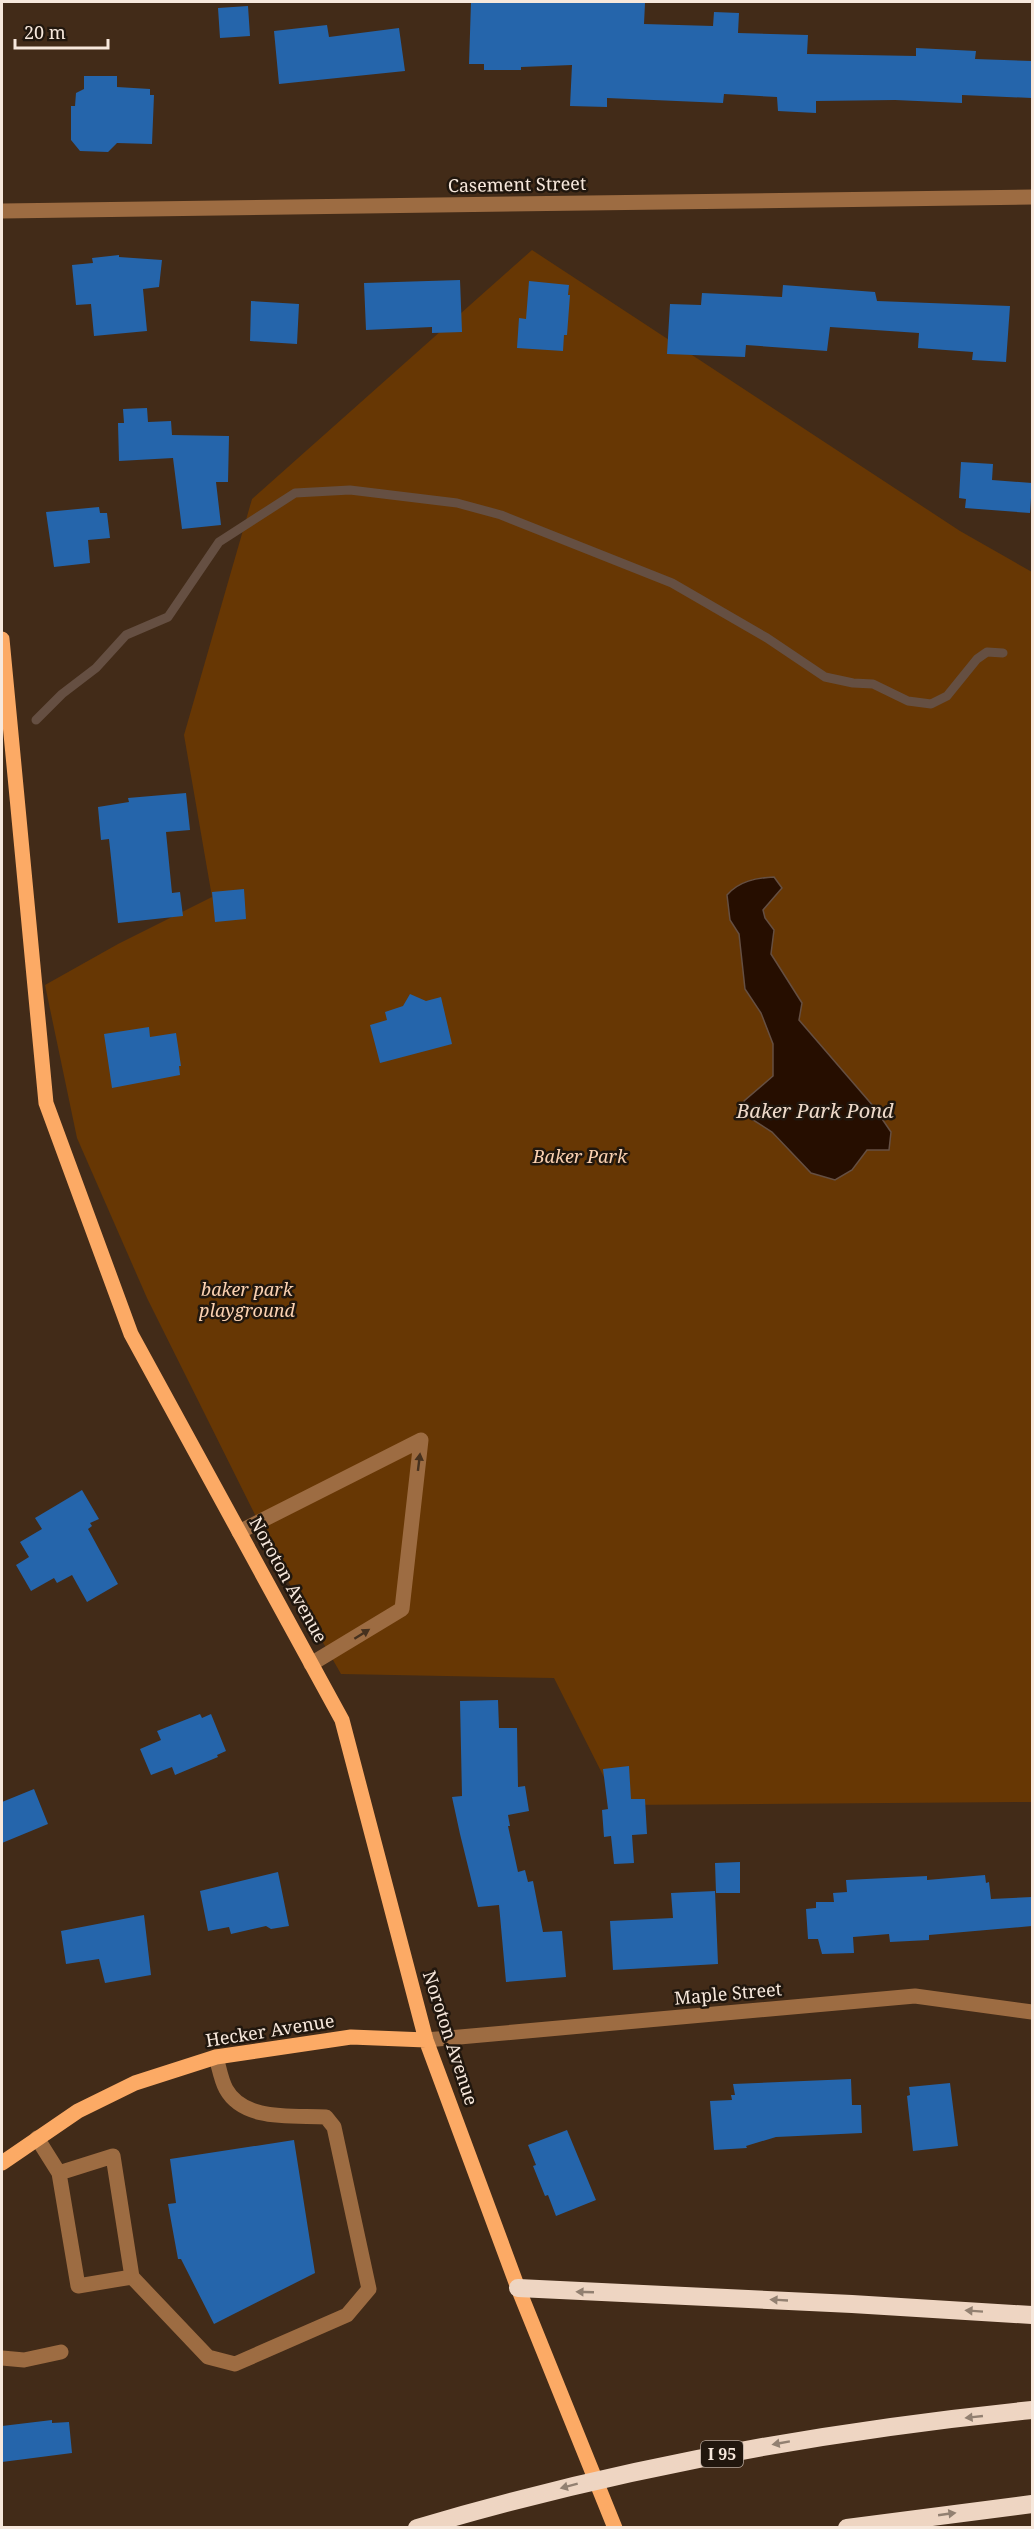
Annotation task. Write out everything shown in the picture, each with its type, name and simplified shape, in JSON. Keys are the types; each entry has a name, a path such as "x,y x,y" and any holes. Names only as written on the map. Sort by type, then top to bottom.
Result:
{"highway":[{"path":"518,2288 840,2303 1032,2316"},
{"name":"I 95","path":"417,2528 591,2480 694,2459 819,2437 1032,2410"},
{"path":"848,2528 1032,2504"}],"main road":[{"name":"Noroton Avenue","path":"2,639 46,1103 131,1334 342,1720 426,2040 518,2288 615,2528"},
{"name":"Hecker Avenue","path":"2,2163 78,2110 135,2083 216,2057 351,2037 426,2040"}],"street":[{"name":"Casement Street","path":"2,211 1032,197"},
{"path":"239,1532 422,1440 402,1609 311,1664"},
{"name":"Maple Street","path":"426,2040 915,1996 1032,2012"},
{"path":"59,2173 113,2156 132,2277 208,2357 235,2364 347,2315 369,2289 334,2127 326,2117 256,2113 237,2104 225,2088 216,2057"},
{"path":"37,2138 59,2173 78,2286 132,2277"},
{"path":"2,2358 24,2360 61,2352"}],"green space":[{"name":"Baker Park","path":"532,250 960,531 1032,572 1032,1802 618,1805 554,1678 341,1674 289,1583 147,1298 77,1138 45,985 118,944 212,897 184,735 252,499"}],"water":[{"name":"Baker Park Pond","path":"774,877 782,888 763,910 765,918 774,930 771,954 802,1003 799,1020 874,1107 891,1132 889,1150 867,1150 852,1170 835,1180 811,1173 772,1132 750,1118 744,1101 773,1076 773,1044 761,1013 745,989 739,934 730,920 727,895 737,886 748,881"}],"building":[{"path":"471,2 645,3 644,24 713,26 714,12 739,13 738,33 808,35 807,54 916,56 916,48 976,51 975,59 1032,61 1032,98 962,95 962,103 895,100 816,101 816,113 778,111 777,97 724,94 723,103 607,98 607,107 570,106 572,65 521,67 521,70 484,70 484,64 469,64"},
{"path":"248,6 250,36 220,38 218,8"},
{"path":"327,25 329,37 399,28 405,71 279,84 274,31"},
{"path":"84,76 117,76 117,87 150,89 150,95 154,95 152,144 117,143 108,152 80,151 71,140 71,106 75,106 76,93 84,89"},
{"path":"119,255 119,257 162,260 159,287 143,289 147,331 94,336 91,304 76,305 72,265 93,263 92,258"},
{"path":"460,280 462,332 432,333 432,327 366,330 364,283"},
{"path":"529,281 569,285 567,335 564,335 563,351 517,348 519,318 526,319"},
{"path":"783,285 875,292 877,301 1010,306 1006,362 972,360 973,352 918,348 919,333 830,327 827,351 746,345 745,357 667,354 670,304 701,305 702,293 782,297"},
{"path":"251,301 299,304 297,344 250,341"},
{"path":"147,408 148,422 171,421 172,435 229,436 228,482 216,482 221,525 182,529 173,458 119,461 118,423 124,423 123,409"},
{"path":"961,462 993,464 992,480 1032,483 1030,513 965,508 966,499 959,498"},
{"path":"99,507 100,513 107,513 110,538 88,540 90,563 54,567 46,512"},
{"path":"186,793 190,830 166,832 172,893 180,892 183,916 118,923 109,839 101,840 98,807 129,802 128,798"},
{"path":"244,889 246,919 215,922 212,892"},
{"path":"410,994 426,1001 441,997 452,1044 380,1063 370,1025 387,1020 385,1012 403,1006"},
{"path":"149,1027 150,1037 176,1033 181,1066 179,1066 180,1075 112,1088 104,1034"},
{"path":"82,1490 99,1519 90,1523 92,1526 88,1529 118,1584 87,1602 72,1575 57,1583 54,1578 31,1591 16,1565 29,1557 20,1542 42,1529 35,1518"},
{"path":"498,1700 499,1728 517,1728 518,1787 525,1786 529,1811 508,1815 510,1826 508,1826 518,1872 525,1870 528,1882 533,1881 543,1932 562,1931 566,1977 506,1982 499,1905 478,1907 460,1834 452,1797 462,1796 460,1701"},
{"path":"200,1714 202,1718 211,1714 226,1751 217,1755 218,1757 175,1775 172,1767 151,1775 140,1749 161,1740 157,1731"},
{"path":"629,1766 631,1799 645,1799 647,1834 632,1835 634,1863 614,1864 611,1836 604,1837 602,1810 608,1809 603,1769"},
{"path":"34,1789 48,1824 2,1843 2,1802"},
{"path":"740,1862 740,1893 716,1893 715,1863"},
{"path":"278,1872 289,1926 271,1929 266,1926 231,1934 229,1927 208,1931 200,1891"},
{"path":"985,1875 986,1883 989,1882 991,1899 1032,1897 1032,1926 929,1935 929,1940 890,1942 889,1934 853,1937 854,1953 822,1954 818,1939 808,1939 806,1909 816,1908 816,1902 834,1902 833,1893 847,1892 846,1880 927,1876 927,1880"},
{"path":"715,1891 718,1964 613,1970 610,1921 673,1918 671,1893"},
{"path":"144,1915 151,1975 105,1983 99,1959 66,1964 61,1931"},
{"path":"851,2079 852,2105 861,2105 862,2133 776,2137 746,2146 747,2148 714,2150 710,2101 732,2100 731,2095 735,2095 733,2084"},
{"path":"950,2083 958,2146 913,2151 907,2096 910,2095 909,2087"},
{"path":"567,2130 596,2200 556,2216 533,2166 536,2165 528,2145"},
{"path":"294,2140 315,2273 214,2324 181,2259 178,2259 168,2204 176,2203 170,2159"},
{"path":"52,2420 52,2423 69,2422 72,2453 2,2462 2,2426"}],"waterway":[{"path":"36,720 62,694 96,668 126,635 168,617 219,542 295,493 350,490 457,503 501,515 672,583 767,638 825,677 853,683 873,684 908,701 931,704 947,696 977,659 987,652 1003,653"}],"park label":[{"name":"baker park playground","path":"247,1300"}]}
